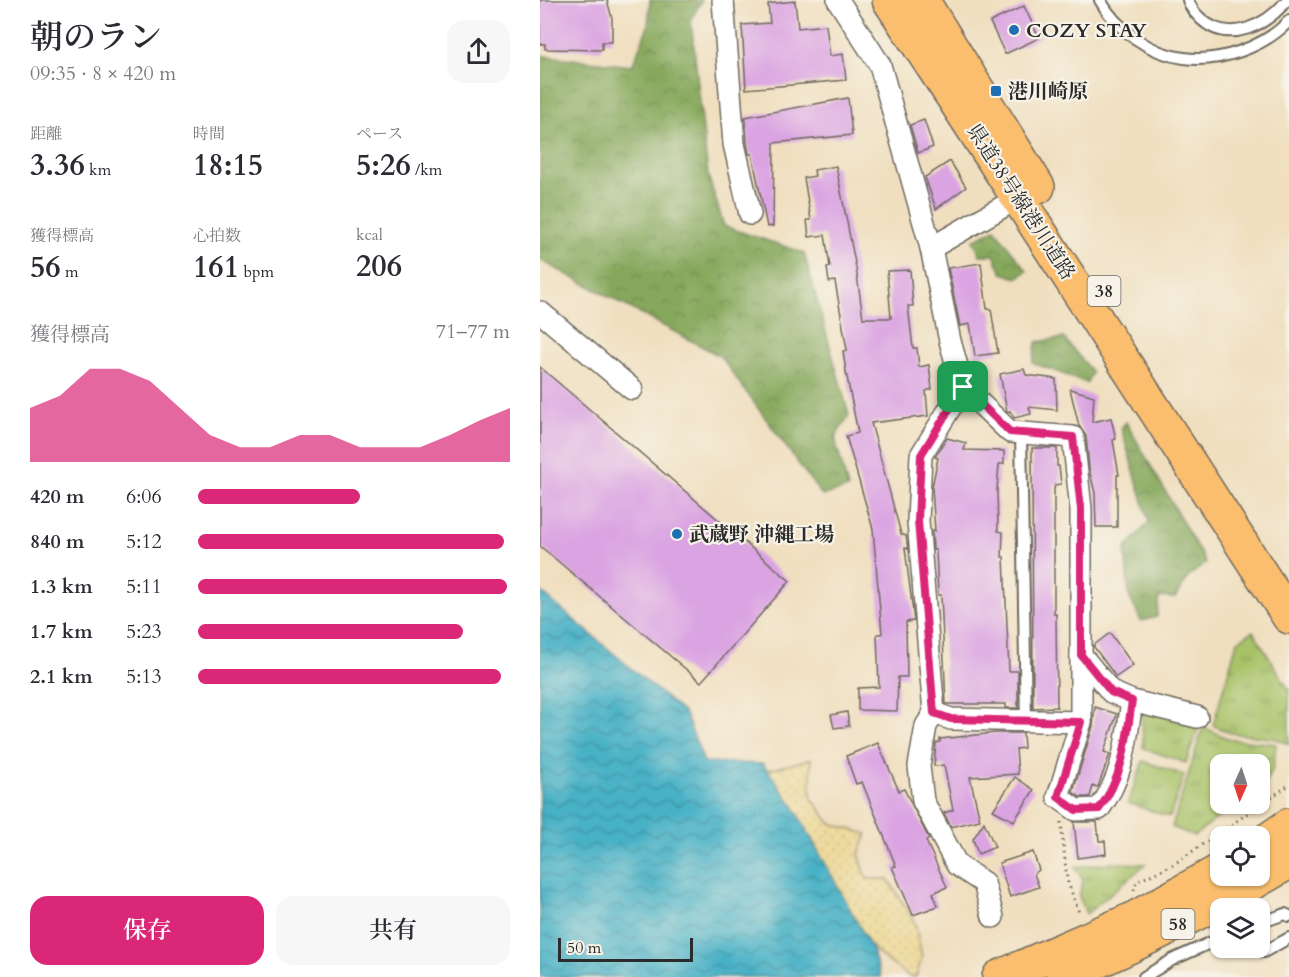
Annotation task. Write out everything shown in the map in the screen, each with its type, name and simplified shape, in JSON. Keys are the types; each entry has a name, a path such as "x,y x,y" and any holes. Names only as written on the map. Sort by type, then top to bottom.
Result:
{"main road":[{"name":"県道38号線港川道路","path":"889,0 1289,617"},
{"name":"県道38号線港川道路","path":"922,0 1189,427 1289,579"},
{"path":"1270,838 1289,825"},
{"name":"58","path":"1063,977 1197,915 1289,862"},
{"name":"58","path":"999,977 1133,919 1210,876"}],"street":[{"path":"723,0 734,144 750,214"},
{"path":"838,0 880,65 931,248 950,341 963,387 1010,432 1073,437 1081,509 1081,722 1058,797 1076,810 1099,809 1112,792 1124,758 1132,701"},
{"path":"931,248 1018,198"},
{"path":"540,312 632,389"},
{"path":"963,387 921,455 918,521 934,713 926,726 920,766 923,801 957,865 984,883 993,916"},
{"path":"1081,655 1111,692 1132,701 1197,717"},
{"path":"934,713 951,719 1081,722"}],"lane":[{"path":"1100,0 1119,24 1134,37 1152,49 1184,58 1206,58 1242,51 1262,43 1289,21"},
{"path":"1188,0 1191,8 1204,22 1215,30 1230,32 1256,26 1269,18 1287,0"},
{"path":"1021,433 1026,721"},
{"path":"1270,919 1285,914 1289,916"},
{"path":"1270,949 1289,938"},
{"path":"1144,977 1172,960 1210,943"}],"path":[{"path":"1134,892 1136,882 1174,864 1289,785"},
{"path":"1058,797 1067,880 1084,925"}],"green space":[{"path":"650,0 702,0 691,20 708,175 724,226 804,253 849,415 835,438 848,488 822,496 720,356 540,260 540,55 632,66 648,26"},
{"path":"995,229 1027,271 1017,278 1002,273 994,255 980,255 973,240"},
{"path":"1064,338 1092,372 1087,383 1033,363 1036,342"},
{"path":"1126,422 1206,563 1189,576 1175,598 1159,597 1157,617 1141,621 1129,596 1125,549 1149,522 1121,428"},
{"path":"1253,631 1289,690 1289,744 1277,739 1230,733 1213,725 1237,642"},
{"path":"1142,711 1199,726 1186,763 1143,748"},
{"path":"1203,727 1229,739 1276,744 1273,769 1270,775 1270,754 1210,754 1210,814 1223,814 1194,836 1172,827"},
{"path":"1143,761 1184,775 1170,817 1128,803"},
{"path":"1110,863 1146,864 1086,914 1079,896 1083,881 1075,867"}],"sand":[{"path":"811,759 811,797 830,823 867,834 859,854 867,879 888,879 915,923 922,957 916,977 910,977 882,957 856,930 756,773"}],"water":[{"path":"540,591 685,714 704,762 763,764 793,805 871,947 881,977 540,977"}],"building":[{"path":"540,0 607,0 612,18 612,42 602,42 602,50 545,49 545,44 540,44"},
{"path":"795,1 798,28 826,25 830,56 843,54 846,80 746,89 742,25 770,23 768,4"},
{"name":"COZY STAY","path":"1024,6 1039,38 1005,54 990,22"},
{"path":"848,98 852,135 774,143 773,226 767,227 752,154 749,154 745,117"},
{"path":"924,120 933,147 918,153 910,125"},
{"path":"950,161 966,187 936,209 925,177"},
{"path":"836,166 856,268 863,318 891,318 887,271 910,270 913,306 908,306 913,348 917,348 919,367 929,365 932,389 926,391 928,416 871,423 901,534 906,536 908,549 905,548 914,621 906,622 907,677 898,677 897,711 858,710 858,688 879,687 877,634 882,634 873,529 846,436 858,433 846,372 843,351 847,350 835,281 829,282 827,268 830,267 825,235 809,237 807,220 811,220 804,178 815,176 814,170"},
{"path":"981,263 987,309 991,309 998,353 975,356 970,324 960,326 948,268"},
{"name":"武蔵野 沖縄工場","path":"540,367 790,581 701,682 540,546"},
{"path":"1024,369 1026,375 1056,379 1057,410 1029,407 1031,414 1014,418 1010,411 1007,412 1000,374"},
{"path":"1070,389 1094,396 1092,422 1111,418 1116,439 1113,440 1119,475 1117,475 1117,527 1096,527 1095,493 1089,469 1086,436 1079,426"},
{"path":"947,438 966,443 964,450 1004,451 1004,464 999,464 997,490 998,531 1003,532 1002,557 1004,557 1009,671 1018,671 1018,708 1006,708 1006,704 946,704 941,595 938,595 936,550 933,550 932,531 935,531 932,487 938,458 935,457"},
{"path":"1032,448 1057,448 1057,466 1059,466 1061,484 1055,485 1054,489 1057,707 1033,708"},
{"path":"1110,633 1133,665 1116,677 1094,647"},
{"path":"1095,707 1117,714 1104,752 1110,754 1098,787 1093,786 1090,797 1080,797 1073,792 1093,726"},
{"path":"847,712 849,726 834,728 831,715"},
{"path":"995,733 1023,733 1024,748 1016,749 1018,774 970,777 980,820 951,827 944,813 953,810 944,765 934,766 936,743 940,742 940,739"},
{"path":"878,743 899,791 904,789 929,839 926,841 947,887 933,893 938,906 913,915 892,867 896,866 862,782 856,784 846,756"},
{"path":"1015,777 1034,790 1014,821 993,810"},
{"path":"984,822 995,847 978,854 973,839"},
{"path":"1074,822 1097,822 1099,841 1105,841 1106,854 1078,858"},
{"path":"1033,852 1039,870 1034,874 1039,887 1010,897 999,863"}],"place":[{"name":"COZY STAY","path":"1014,30"},
{"name":"港川崎原","path":"996,91"},
{"name":"武蔵野 沖縄工場","path":"677,534"}],"route":[{"path":"963,387 1010,432 1073,437 1081,509 1081,655 1111,692 1132,701 1124,758 1112,792 1099,809 1076,810 1058,797 1081,722 951,719 934,713 918,521 921,455 963,387"}]}
